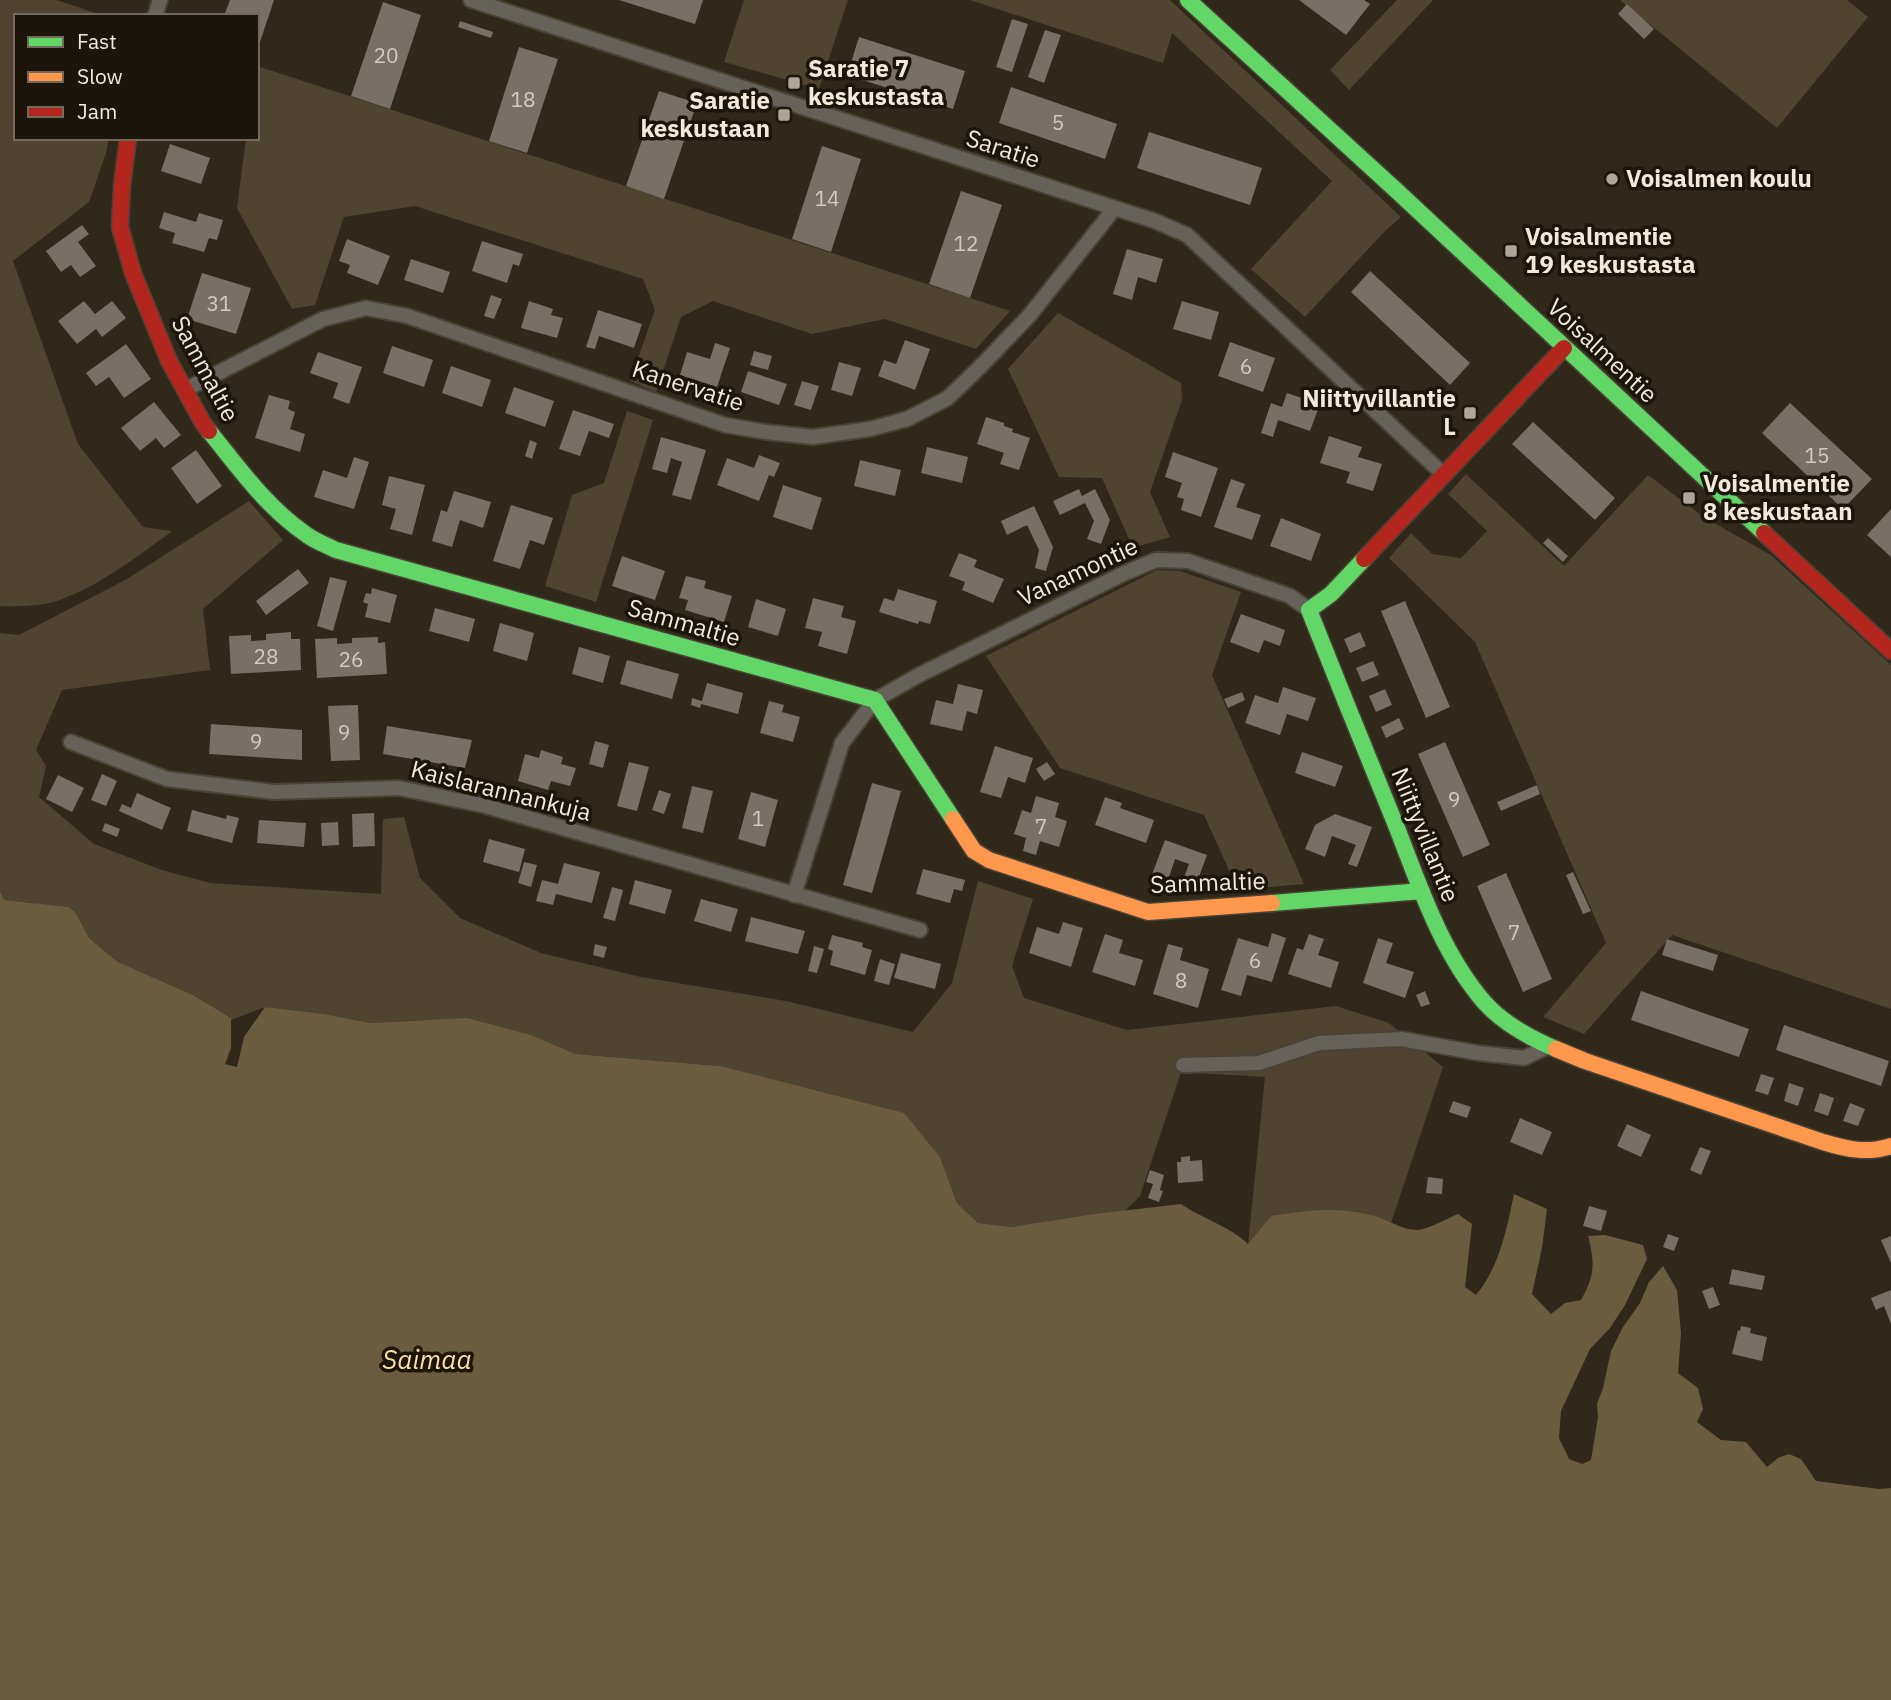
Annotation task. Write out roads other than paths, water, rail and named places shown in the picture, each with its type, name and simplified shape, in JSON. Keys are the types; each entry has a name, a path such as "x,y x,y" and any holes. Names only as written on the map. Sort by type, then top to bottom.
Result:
{"street":[{"name":"Saratie","path":"471,0 1154,221 1187,236 1443,474"},
{"name":"Voisalmentie","path":"1188,0 1891,651"},
{"name":"Sammaltie","path":"128,140 120,227 133,273 169,361 204,423 253,487 275,510 307,536 336,550 875,701 974,850 989,860 1148,912 1181,912 1422,891"},
{"name":"Kanervatie","path":"185,390 323,319 366,308 407,316 725,425 813,437 870,429 907,419 948,398 1029,316 1114,209"},
{"path":"1309,610 1331,594 1564,348"},
{"name":"Vanamontie","path":"875,701 919,675 1156,560 1188,561 1290,596 1309,610"},
{"name":"Niittyvillantie","path":"1309,610 1442,936 1478,994 1498,1016 1523,1033 1565,1054 1799,1134 1847,1149 1882,1150 1891,1146"},
{"path":"794,895 842,743 875,701"},
{"name":"Kaislarannankuja","path":"71,742 167,779 274,792 399,788 486,806 920,930"},
{"path":"1183,1065 1259,1063 1320,1043 1401,1039 1524,1058 1549,1046"}],"water":[{"name":"Saimaa","path":"0,891 4,900 68,907 76,913 89,938 118,962 193,995 231,1018 231,1048 225,1064 237,1067 244,1037 265,1007 325,1014 370,1023 467,1018 531,1035 576,1054 720,1066 904,1113 940,1157 957,1203 978,1223 1012,1227 1181,1204 1248,1244 1271,1216 1285,1214 1323,1210 1348,1211 1375,1216 1401,1227 1417,1230 1458,1214 1472,1224 1465,1287 1476,1295 1491,1273 1496,1260 1514,1194 1547,1209 1532,1294 1551,1314 1565,1303 1581,1300 1586,1291 1592,1269 1588,1236 1605,1235 1643,1245 1647,1259 1625,1305 1610,1328 1590,1349 1561,1411 1559,1438 1569,1459 1582,1464 1591,1460 1598,1417 1597,1404 1611,1351 1623,1327 1640,1303 1649,1282 1663,1266 1677,1290 1681,1333 1678,1373 1698,1388 1703,1409 1697,1422 1721,1440 1746,1442 1767,1467 1778,1458 1789,1454 1801,1459 1816,1481 1879,1489 1891,1488 1891,1700 0,1700"}],"place":[{"name":"Saratie 7 keskustasta","path":"794,83"},
{"name":"Saratie keskustaan","path":"784,115"},
{"name":"Voisalmen koulu","path":"1612,179"},
{"name":"Voisalmentie 19 keskustasta","path":"1511,251"},
{"name":"Niittyvillantie L","path":"1470,413"},
{"name":"Voisalmentie 8 keskustaan","path":"1689,498"}]}
